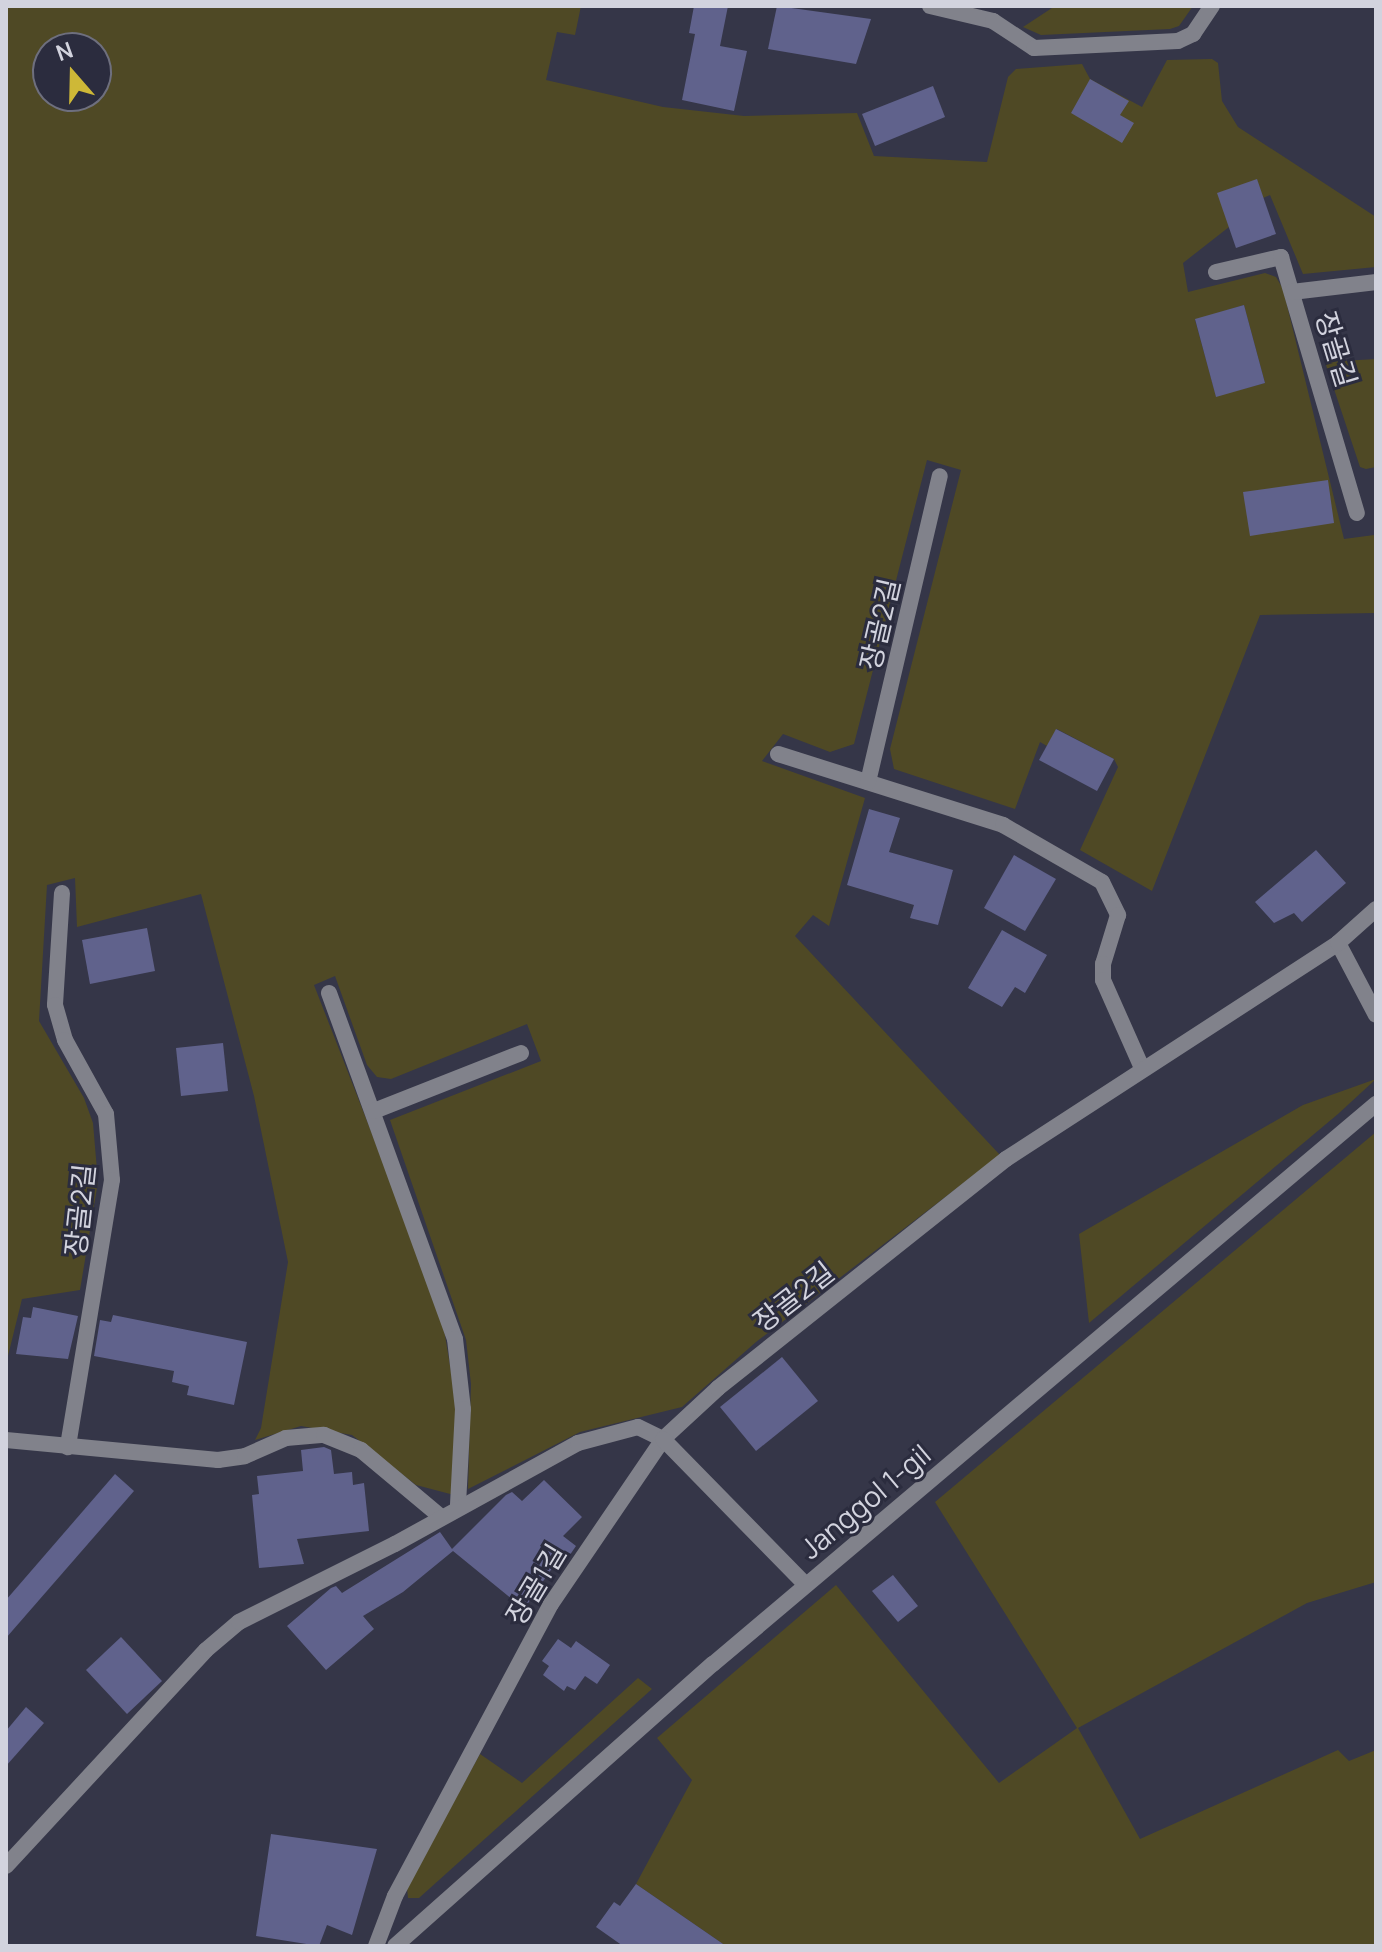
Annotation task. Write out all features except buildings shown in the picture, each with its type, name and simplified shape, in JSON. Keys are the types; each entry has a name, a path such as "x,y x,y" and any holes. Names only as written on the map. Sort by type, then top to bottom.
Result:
{"street":[{"path":"930,6 993,21 1034,48 1178,41 1193,34 1212,6"},
{"name":"장골길","path":"1216,272 1281,257 1357,513"},
{"name":"장골길","path":"1292,292 1376,282"},
{"name":"장골2길","path":"868,782 940,476"},
{"path":"778,754 1003,825 1102,882 1118,915 1103,964 1103,980 1142,1068"},
{"name":"장골2길","path":"62,893 55,1005 65,1040 106,1114 112,1180 68,1447"},
{"name":"장골2길","path":"663,1439 718,1388 1006,1159 1338,943 1376,909"},
{"path":"1338,943 1376,1015"},
{"path":"329,993 455,1339 463,1409 458,1506"},
{"path":"374,1111 521,1053"},
{"name":"Janggol 1-gil","path":"395,1946 521,1829 1376,1104"},
{"path":"6,1866 206,1650 239,1622 395,1544 458,1506 578,1443 638,1427 663,1439 806,1585"},
{"path":"6,1440 218,1460 286,1438 324,1435 371,1457 440,1516"},
{"name":"장골1길","path":"376,1946 395,1896 551,1604 663,1439"}],"shaded area":[{"path":"6,6 581,6 575,35 557,32 546,80 663,107 744,116 857,113 874,156 987,162 1008,77 1016,69 1082,64 1090,79 1142,107 1167,60 1212,59 1218,63 1222,101 1238,127 1376,217 1376,267 1303,274 1270,195 1263,198 1257,180 1229,227 1183,263 1188,292 1265,273 1276,277 1283,289 1344,539 1374,535 1376,529 1376,613 1260,615 1152,891 1080,850 1118,767 1114,759 1057,729 1047,746 1040,742 1015,809 894,769 890,749 961,470 927,460 854,744 830,752 783,734 762,761 865,798 829,926 813,915 795,936 1000,1155 756,1342 682,1407 580,1432 468,1489 471,1384 466,1340 390,1120 541,1061 527,1024 391,1079 377,1077 367,1065 335,976 314,985 441,1311 456,1402 454,1495 416,1485 352,1435 301,1426 255,1440 261,1428 288,1262 254,1096 201,894 77,927 75,878 47,885 39,1021 84,1098 93,1123 98,1182 80,1290 22,1299 6,1364","holes":["1244,305 1265,383 1216,396 1195,320"]},
{"path":"1055,6 1193,6 1179,26 1170,29 1041,35 1023,27"},
{"path":"1376,359 1376,467 1366,469 1360,467 1325,362"},
{"path":"1376,1079 1089,1323 1079,1234 1303,1105"},
{"path":"1376,1132 1376,1582 1307,1603 1078,1728 1140,1839 1338,1750 1349,1761 1376,1750 1376,1946 726,1946 636,1884 692,1780 657,1738 836,1585 999,1783 1077,1728 935,1502"},
{"path":"638,1678 652,1689 419,1898 408,1898 407,1887 480,1754 522,1783"}]}
